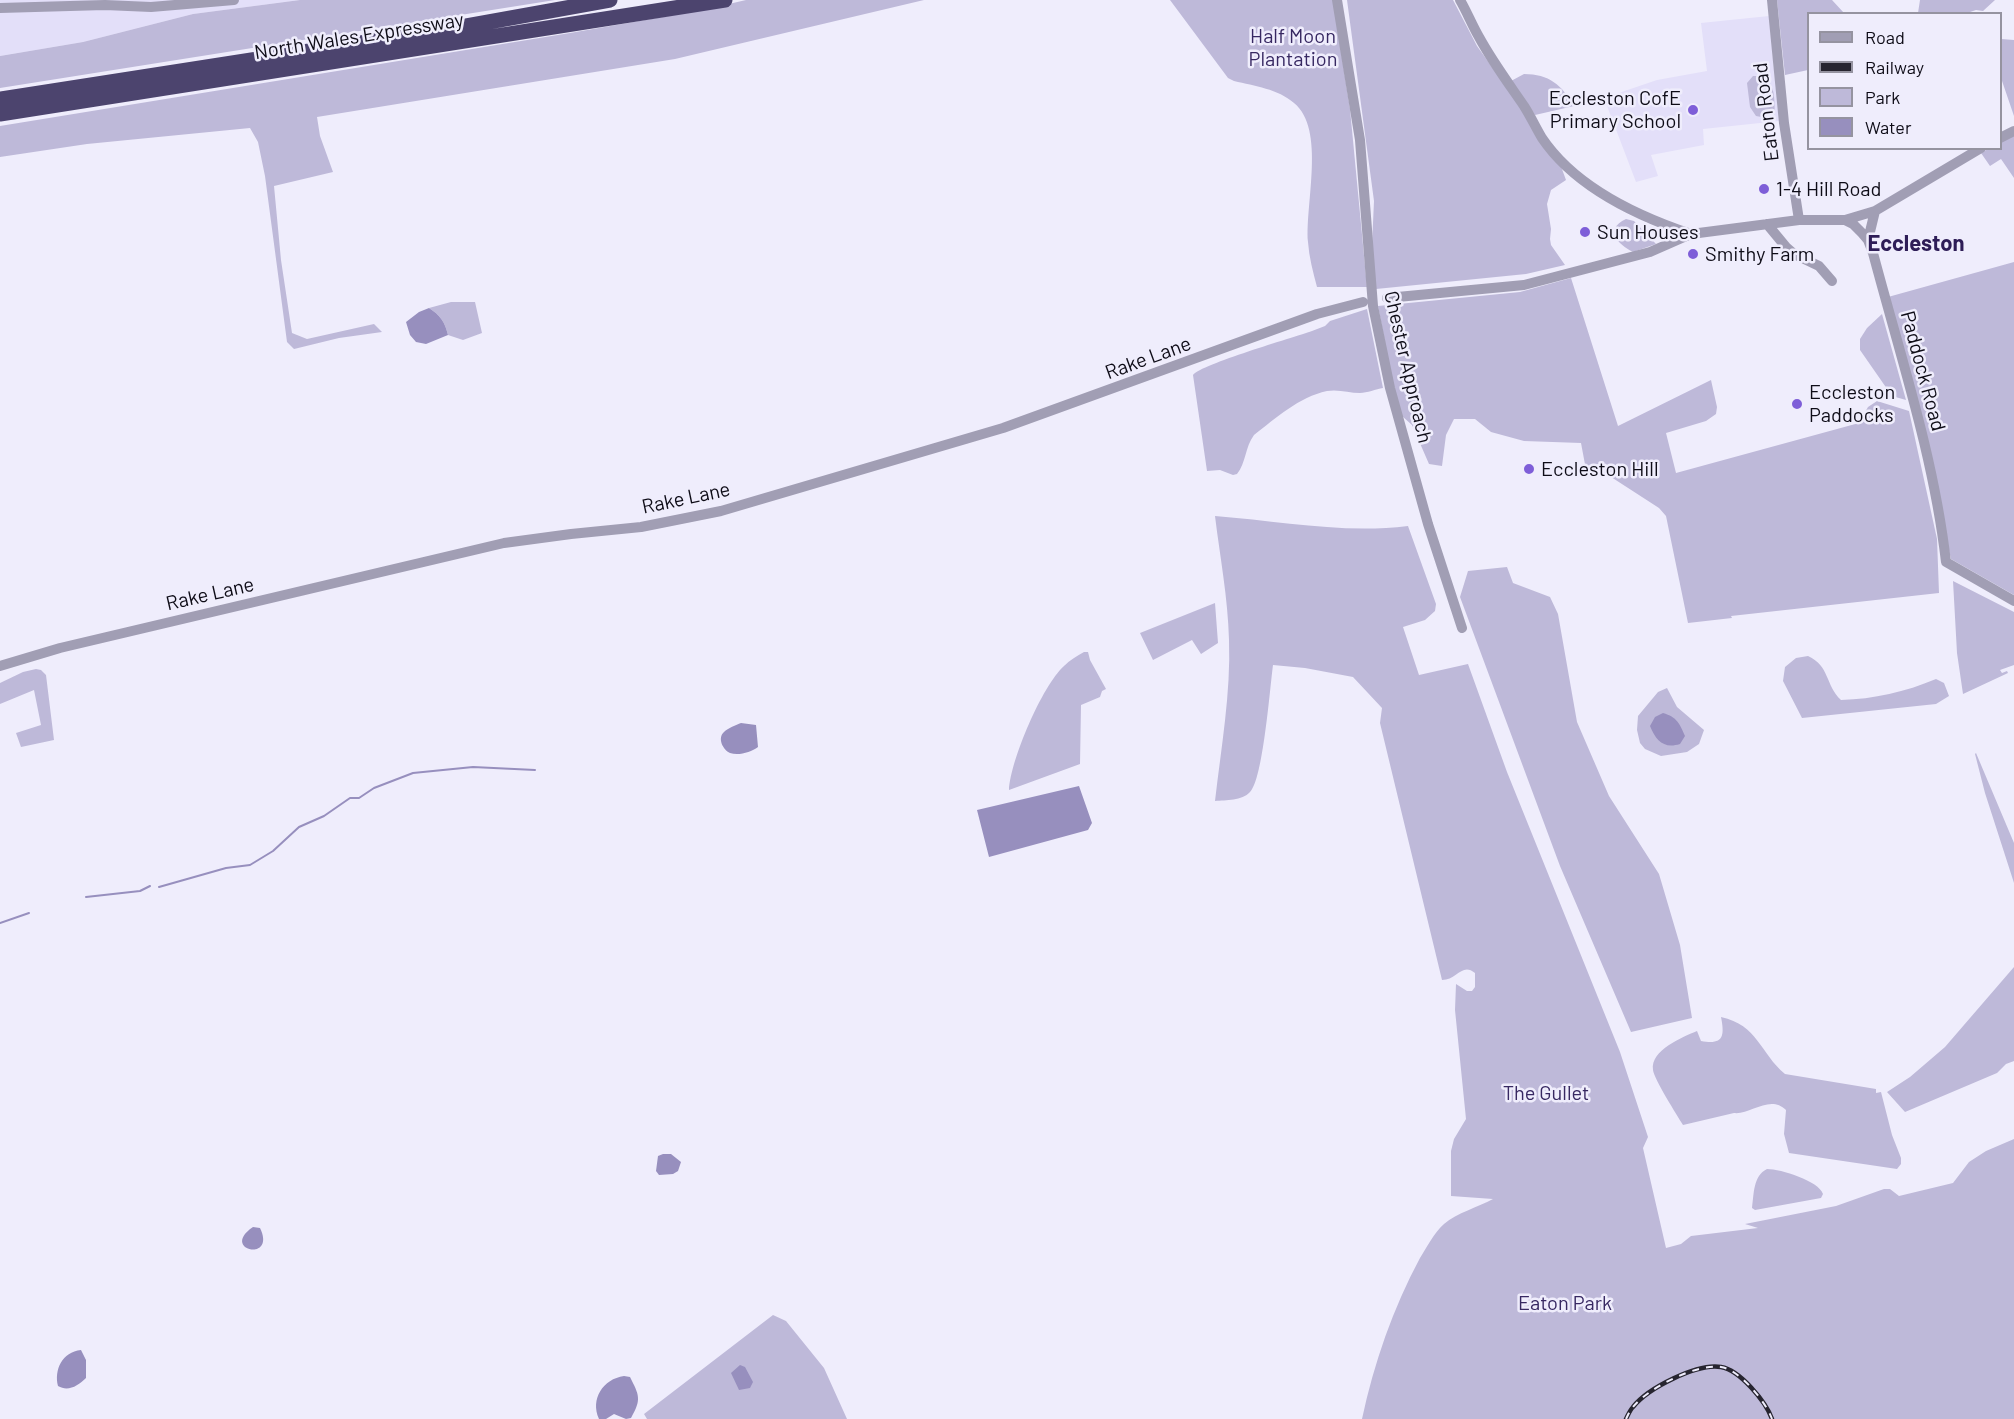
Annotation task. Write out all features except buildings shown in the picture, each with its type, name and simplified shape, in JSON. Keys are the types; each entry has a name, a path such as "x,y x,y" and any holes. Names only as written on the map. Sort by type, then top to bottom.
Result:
{"highway":[{"name":"North Wales Expressway","path":"0,99 444,30 610,0"},
{"name":"North Wales Expressway","path":"0,114 725,0"}],"street":[{"path":"0,8 234,0"},
{"path":"1460,0 1480,38 1543,139 1557,156 1594,189 1616,202 1645,218 1691,234"},
{"name":"Eaton Road","path":"1772,0 1784,123 1798,220"},
{"name":"Chester Approach","path":"1339,3 1360,140 1373,306 1390,387 1428,524 1462,628"},
{"path":"1387,298 1524,285 1650,252 1691,234 1798,220 1845,220 1875,211 1978,150"},
{"path":"1868,240 1875,211"},
{"path":"1845,220 1853,224 1868,240"},
{"path":"1767,224 1794,254 1819,266 1832,281"},
{"name":"Paddock Road","path":"1868,240 1913,400 1934,490 1946,562 2014,601"},
{"name":"Rake Lane","path":"0,666 60,648 504,543 641,527 715,513 1003,428 1317,314 1363,302"}],"shaded area":[{"path":"0,0 300,0 193,14 83,42 0,56"},
{"name":"Eccleston CofE Primary School","path":"1769,16 1779,121 1703,129 1704,145 1651,155 1658,176 1636,182 1604,98 1657,80 1707,71 1701,23"}],"green space":[{"path":"300,0 555,0 0,88 0,56 83,42 193,14"},
{"path":"746,0 924,0 675,59 317,117 320,136 333,172 274,186 281,260 292,333 307,339 374,324 382,332 339,338 294,349 287,342 265,176 258,142 250,128 87,144 0,157 0,126 570,33 703,10"},
{"name":"Half Moon Plantation","path":"1170,0 1333,0 1350,109 1367,287 1317,287 1308,242 1312,148 1304,115 1294,103 1281,94 1228,78"},
{"path":"1347,0 1453,0 1477,46 1559,161 1566,180 1551,190 1547,204 1551,245 1565,265 1526,274 1376,289 1372,245 1374,201"},
{"path":"1777,0 1832,0 1843,12 1807,12 1807,70 1785,75"},
{"path":"1920,0 1995,0 1983,11 1918,12"},
{"path":"2002,39 2014,40 2014,116 2002,81"},
{"path":"1524,74 1541,76 1554,82 1565,92 1574,106 1535,115 1511,81"},
{"path":"1753,76 1763,76 1772,88 1775,114 1767,118 1756,116 1750,107 1747,83"},
{"path":"2014,135 2014,178 2001,159 1990,166 1981,153 1986,150 2002,150 2002,141"},
{"path":"1626,219 1634,221 1656,244 1633,252 1622,245 1614,232 1619,223"},
{"path":"2014,262 2014,595 1951,559 1888,297"},
{"path":"1571,278 1618,426 1711,380 1717,407 1716,414 1706,421 1666,433 1676,473 1859,423 1868,407 1877,401 1909,411 1937,539 1939,593 1731,616 1732,618 1688,623 1666,516 1659,508 1608,475 1587,475 1581,443 1524,441 1491,432 1475,419 1454,419 1446,435 1442,466 1429,464 1412,425 1402,416 1394,390 1378,306 1520,292"},
{"path":"451,302 475,302 482,333 463,340 448,335 442,319 429,308"},
{"path":"1367,309 1383,388 1360,393 1327,391 1307,398 1288,409 1254,435 1237,474 1233,475 1220,470 1207,471 1193,375 1213,364 1312,331 1325,326 1330,321"},
{"path":"1882,314 1906,400 1892,396 1860,350 1860,339 1867,328"},
{"path":"1215,516 1336,528 1408,526 1436,604 1435,611 1425,620 1403,627 1419,675 1468,664 1507,772 1620,1052 1648,1137 1643,1148 1666,1248 1681,1244 1691,1236 1758,1228 1745,1224 1836,1206 1884,1189 1890,1189 1899,1196 1953,1183 1969,1162 1986,1151 2014,1139 2014,1419 1362,1419 1385,1336 1420,1258 1444,1224 1461,1213 1493,1199 1451,1196 1451,1151 1454,1139 1466,1119 1455,1010 1456,984 1467,991 1472,991 1475,987 1475,973 1466,969 1442,980 1380,723 1382,708 1353,677 1273,665 1262,752 1255,784 1243,797 1215,801 1225,720 1229,640 1224,578"},
{"path":"1507,567 1513,583 1550,597 1558,614 1577,722 1609,796 1659,874 1680,945 1692,1018 1631,1032 1560,866 1460,597 1468,571"},
{"path":"1953,581 2014,612 2014,665 2000,670 2002,673 2007,671 2008,673 1963,694 1957,653"},
{"path":"1215,603 1218,643 1201,654 1192,640 1153,660 1140,633"},
{"path":"1084,652 1088,652 1106,689 1102,691 1100,697 1081,705 1080,764 1009,790 1021,742 1046,689 1064,666"},
{"path":"1808,656 1824,670 1832,688 1841,700 1889,694 1936,679 1944,683 1949,696 1936,704 1802,718 1783,681 1785,667 1796,658"},
{"path":"36,669 46,675 54,740 21,747 16,733 41,725 34,690 0,704 0,683 23,672"},
{"path":"1667,688 1677,707 1704,730 1699,744 1687,752 1661,756 1645,749 1640,743 1637,730 1638,716 1658,692"},
{"path":"1976,753 2014,843 2014,883 1985,793"},
{"path":"2014,967 2014,1061 2006,1064 1997,1073 1905,1112 1887,1092 1910,1077 1945,1047"},
{"path":"1721,1017 1743,1026 1751,1033 1785,1074 1876,1089 1876,1093 1881,1092 1892,1135 1901,1158 1901,1164 1897,1169 1789,1153 1784,1134 1786,1110 1773,1104 1683,1125 1657,1081 1653,1063 1662,1050 1697,1031 1701,1041 1714,1042 1721,1038 1723,1030"},
{"path":"1767,1169 1790,1173 1807,1180 1823,1194 1821,1198 1755,1210 1752,1208 1755,1186 1759,1176"},
{"path":"773,1315 786,1321 824,1368 847,1419 647,1419 644,1414"}],"water":[{"path":"429,308 442,319 448,335 426,344 416,342 410,335 406,322"},
{"path":"1663,713 1675,719 1681,728 1685,736 1680,744 1665,744 1658,740 1652,731 1650,726 1655,717"},
{"path":"741,723 756,725 758,747 745,753 730,753 722,744 721,737 728,729"},
{"path":"1079,786 1092,823 1088,830 989,857 977,810"},
{"path":"671,1154 681,1162 678,1171 673,1174 659,1175 656,1171 658,1156"},
{"path":"253,1227 260,1228 263,1239 261,1246 250,1249 242,1242 244,1235"},
{"path":"81,1350 86,1360 86,1378 73,1387 58,1386 57,1374 64,1358 74,1351"},
{"path":"740,1365 745,1367 753,1382 750,1388 739,1390 731,1373"},
{"path":"624,1376 630,1377 638,1397 637,1406 631,1418 626,1419 614,1414 606,1419 599,1419 596,1404 600,1391 610,1381"}],"waterway":[{"path":"159,887 226,868 250,865 273,851 299,827 324,816 350,798 359,798 374,788 413,773 473,767 535,770"},
{"path":"86,897 140,891 150,886"},
{"path":"0,923 29,913"}],"railway":[{"path":"1626,1419 1640,1400 1661,1385 1687,1373 1711,1367 1728,1369 1744,1380 1758,1396 1772,1419"}],"place":[{"name":"Eccleston CofE Primary School","path":"1693,110"},
{"name":"1-4 Hill Road","path":"1764,189"},
{"name":"Sun Houses","path":"1585,232"},
{"name":"Smithy Farm","path":"1693,254"},
{"name":"Eccleston Paddocks","path":"1797,404"},
{"name":"Eccleston Hill","path":"1529,469"}],"district":[{"name":"Eccleston","path":"1916,244"}],"park label":[{"name":"The Gullet","path":"1546,1093"},
{"name":"Eaton Park","path":"1565,1303"}]}
